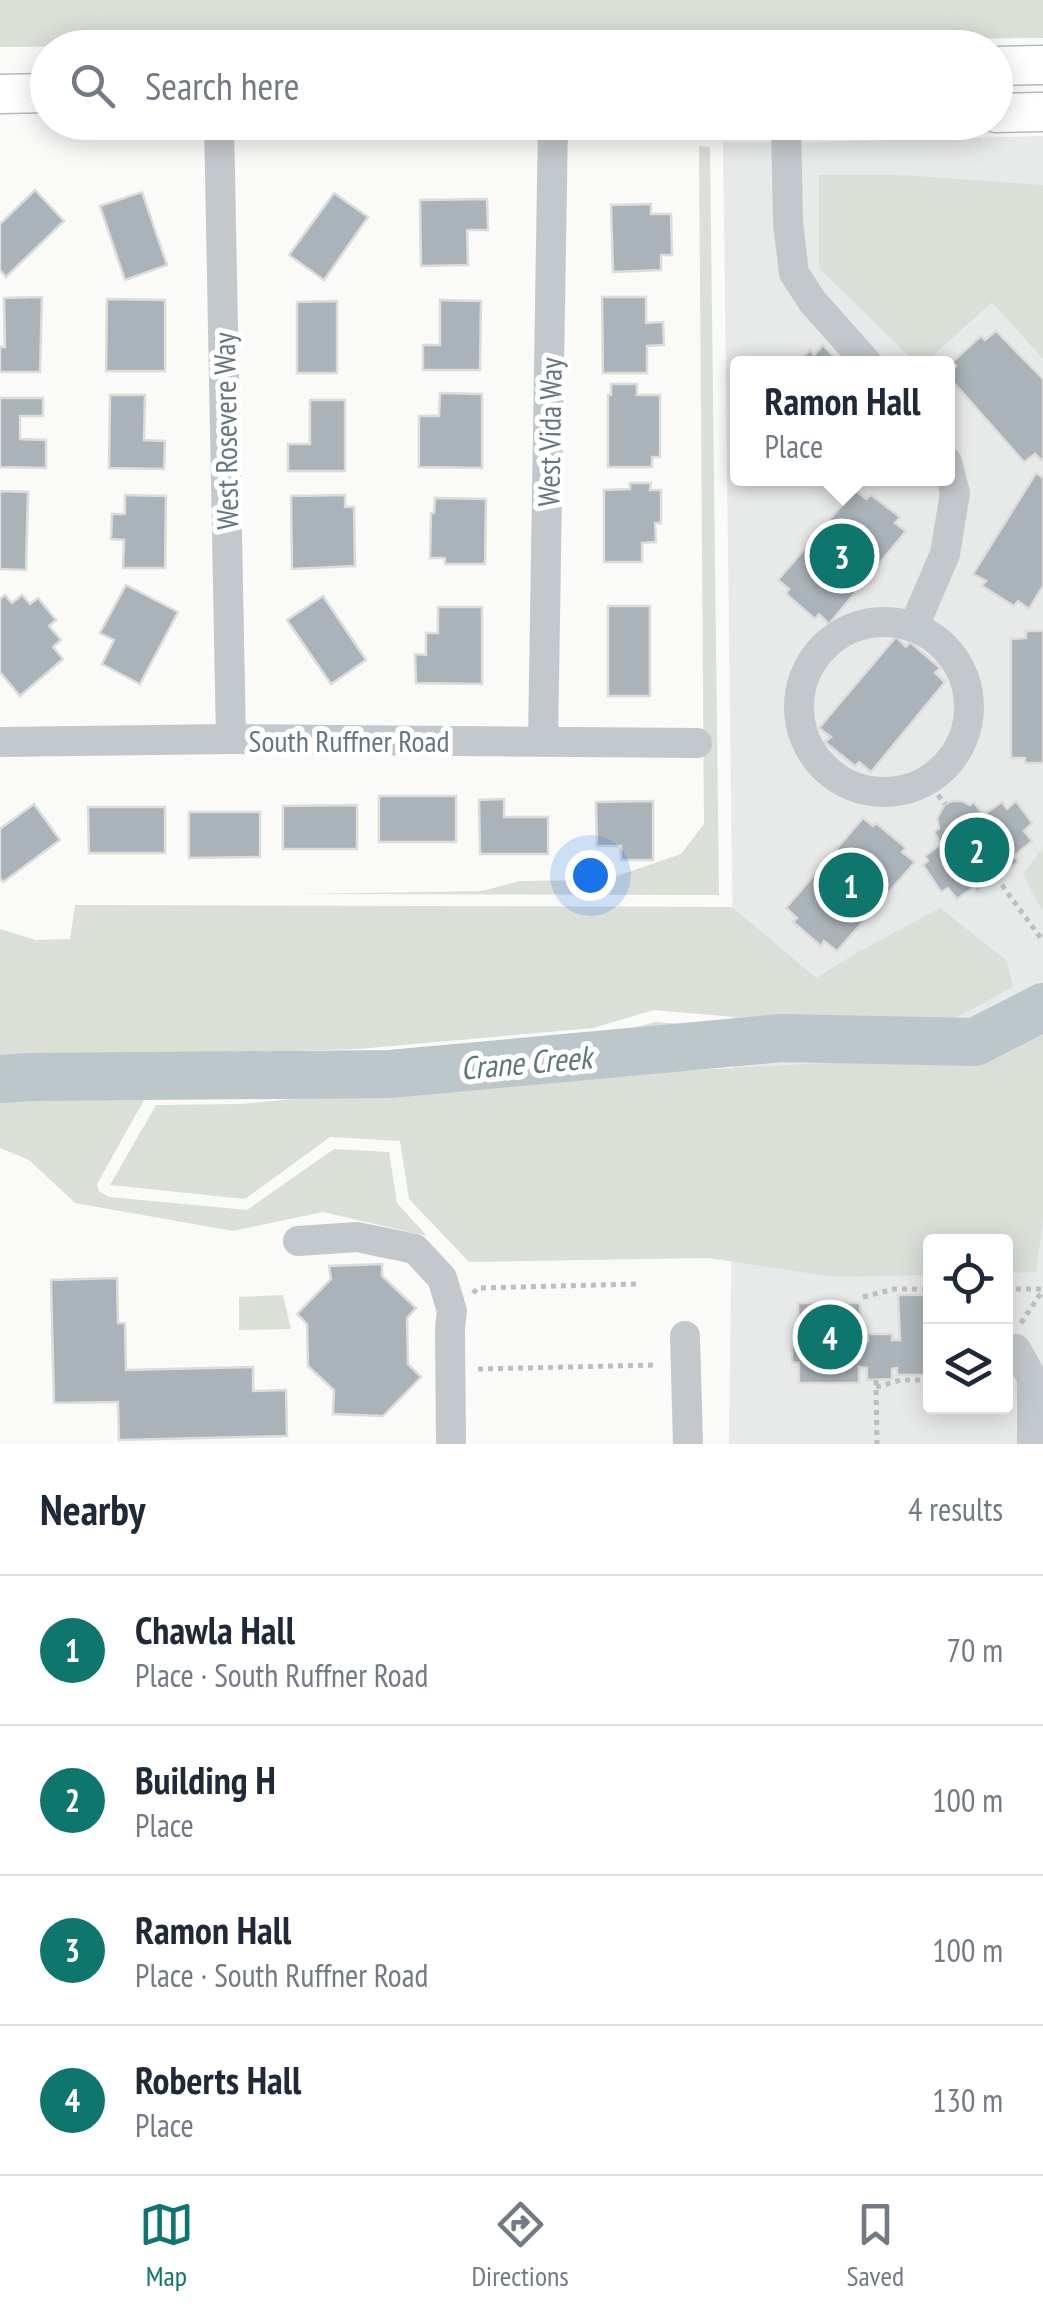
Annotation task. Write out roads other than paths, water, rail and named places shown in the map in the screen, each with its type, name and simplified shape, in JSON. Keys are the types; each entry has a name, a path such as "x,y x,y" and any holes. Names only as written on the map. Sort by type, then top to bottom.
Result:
{"main road":[{"path":"1013,66 1040,65"},
{"path":"0,94 30,93"},
{"path":"1013,112 1042,112"}],"street":[{"name":"West Rosevere Way","path":"220,140 231,740"},
{"name":"West Vida Way","path":"544,741 552,140"},
{"path":"786,140 788,223 794,274 812,301 861,356"},
{"path":"914,626 945,554 953,486"},
{"path":"888,621 914,626 940,641 964,678 969,692 969,722 959,750 939,773 914,788 885,793 855,788 832,776 814,756 802,731 798,704 804,677 816,654 836,636 861,624 888,621"},
{"name":"South Ruffner Road","path":"0,742 697,744"},
{"path":"298,1241 357,1237 415,1249 442,1278 452,1311 451,1444"},
{"path":"685,1336 688,1444"},
{"path":"1018,1336 1032,1378 1032,1444"}],"waterway":[{"name":"Crane Creek","path":"0,1079 390,1074 782,1038 975,1042 1043,1007"}],"place":[{"name":"Ramon Hall","path":"842,556"},
{"name":"Building H","path":"977,850"},
{"name":"Chawla Hall","path":"851,885"},
{"name":"Roberts Hall","path":"830,1337"}]}
